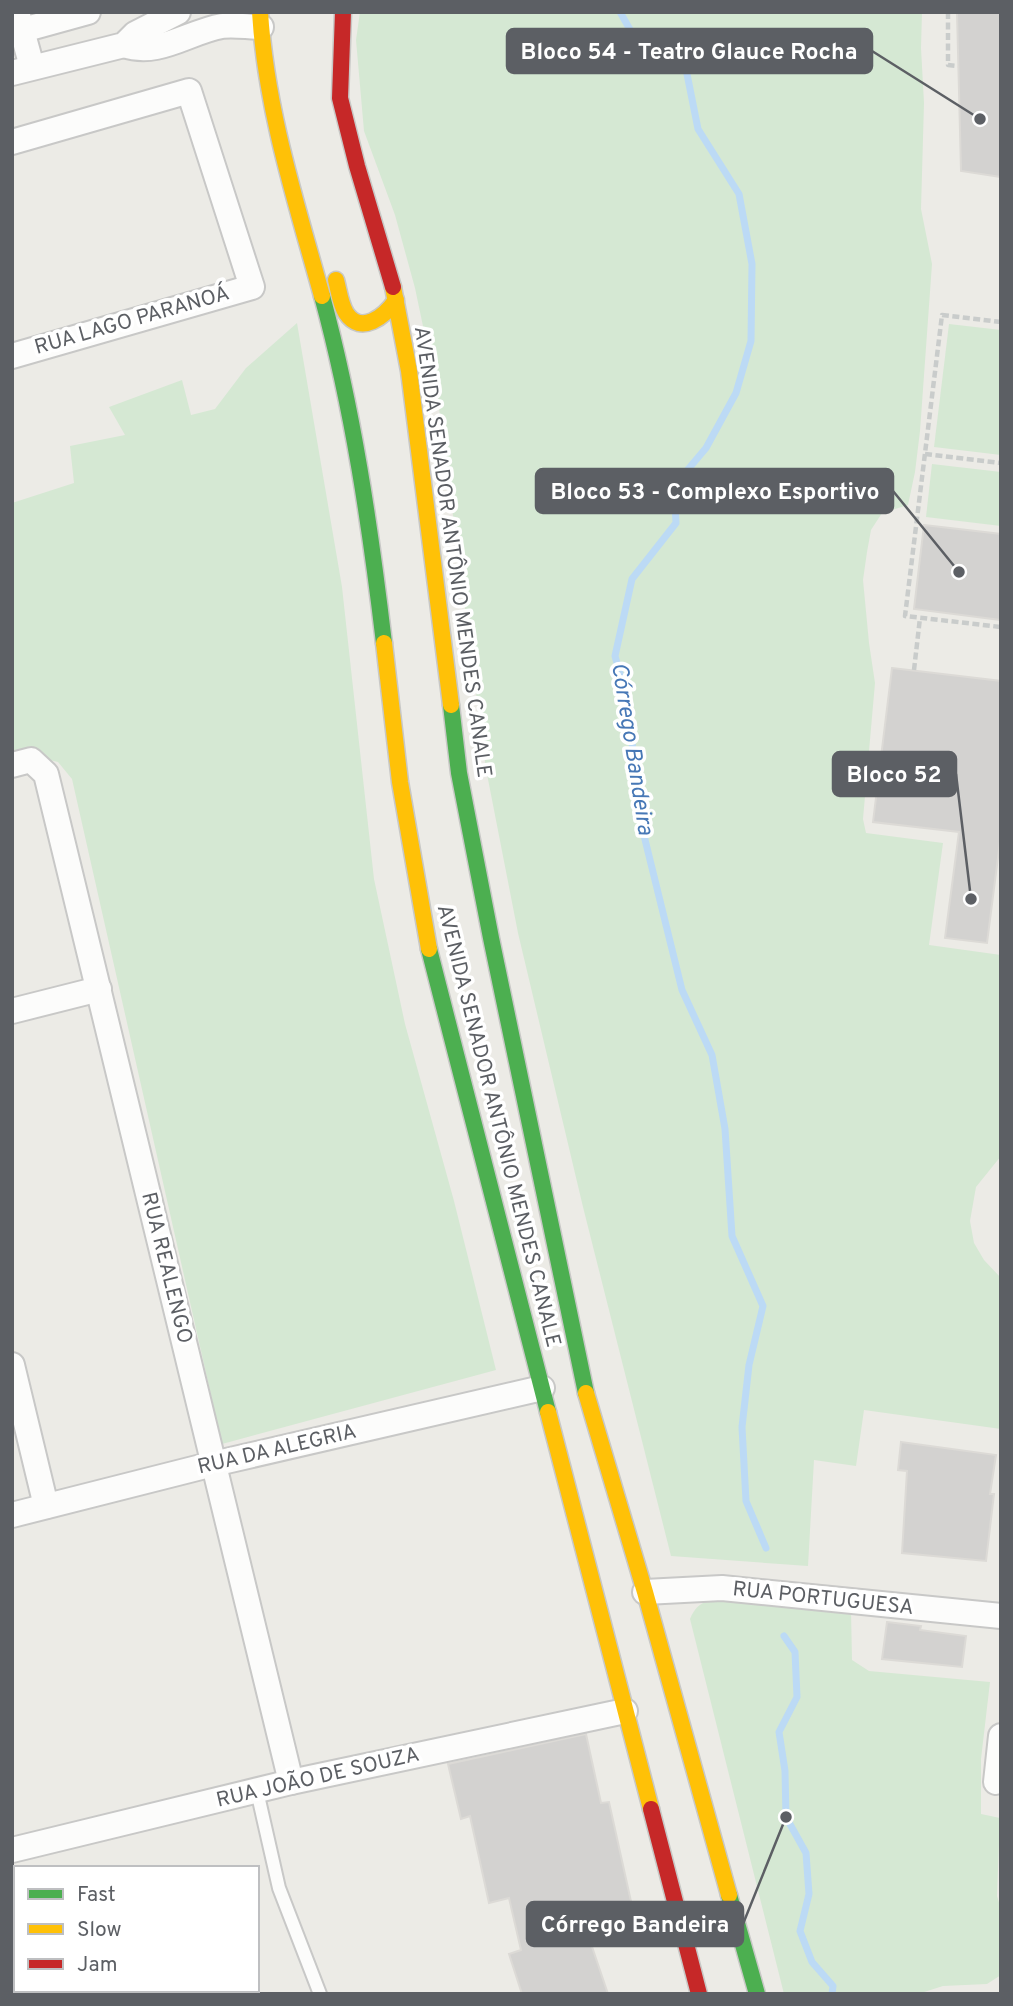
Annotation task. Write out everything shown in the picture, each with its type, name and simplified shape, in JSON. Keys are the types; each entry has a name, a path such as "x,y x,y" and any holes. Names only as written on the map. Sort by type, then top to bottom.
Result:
{"main road":[{"name":"AVENIDA SENADOR ANTÔNIO MENDES CANALE","path":"343,12 340,98 396,300 412,395 459,773 491,938 588,1401 637,1592 757,1994"},
{"name":"AVENIDA SENADOR ANTÔNIO MENDES CANALE","path":"261,20 262,58 275,125 309,240 356,445 371,537 400,782 433,971 553,1385 573,1506 699,1994"},
{"path":"309,240 330,264 345,312 351,320 360,323 376,320 384,316 396,300"},
{"path":"553,1385 574,1384 588,1401"},
{"path":"573,1506 604,1561"}],"street":[{"path":"88,12 17,25 22,70 124,45 155,48 222,26 261,20"},
{"path":"124,45 149,25 177,12"},
{"name":"RUA LAGO PARANOÁ","path":"12,142 189,90 252,287 12,356"},
{"name":"RUA REALENGO","path":"22,762 46,774 291,1782"},
{"path":"12,1011 99,989"},
{"path":"12,1365 46,1506"},
{"name":"RUA DA ALEGRIA","path":"12,1515 213,1464 553,1385"},
{"name":"RUA PORTUGUESA","path":"637,1592 722,1588 1001,1616"},
{"name":"RUA JOÃO DE SOUZA","path":"12,1850 291,1782 625,1711"},
{"path":"996,1782 1001,1736"}],"lane":[{"path":"257,1790 279,1888 320,1994"}],"path":[{"path":"948,12 948,65 958,66"},
{"path":"1001,322 942,315 905,616 1001,627"},
{"path":"925,454 1001,463"},
{"path":"914,670 920,618"}],"green space":[{"path":"360,12 922,12 924,103 921,209 932,264 920,431 908,505 882,513 871,530 867,552 863,580 875,683 863,819 866,833 943,843 929,945 1001,955 1001,1156 976,1187 970,1221 974,1243 984,1260 1001,1278 1001,1429 864,1410 856,1466 814,1460 808,1566 671,1556 583,1207 518,933 486,769 437,393 415,288 395,215 364,131 356,40"},
{"path":"297,323 342,587 374,879 405,1024 454,1201 496,1370 222,1444 72,779 58,762 12,751 12,503 74,483 70,446 125,435 109,407 182,380 191,415 215,409 246,368"},
{"path":"949,324 1001,330 1001,455 934,447"},
{"path":"932,464 1001,472 1001,526 926,517"},
{"path":"730,1600 851,1611 852,1660 869,1671 990,1682 981,1759 981,1814 1000,1818 997,1896 1001,1909 1001,1975 987,1984 943,1986 918,1994 784,1994 690,1619 701,1604"}],"building":[{"path":"957,12 1001,12 1001,177 961,171"},
{"path":"924,525 1001,534 1001,620 914,609"},
{"path":"892,668 1001,681 1001,834 987,943 945,938 959,832 873,822"},
{"path":"901,1442 996,1455 990,1494 994,1494 986,1561 902,1553 907,1471 898,1470"},
{"path":"887,1622 921,1626 920,1630 966,1636 962,1667 882,1659"},
{"path":"586,1734 601,1803 609,1802 634,1915 585,1926 608,1994 522,1994 509,1954 521,1950 509,1898 489,1903 470,1816 461,1819 448,1764"}],"waterway":[{"name":"Córrego Bandeira","path":"620,12 636,40 685,64 698,129 739,194 752,264 751,341 736,393 706,448 674,486 676,523 632,579 615,656 630,709 636,803 682,990 712,1055 725,1129 732,1236 763,1306 749,1365 742,1427 746,1501 766,1548"},
{"name":"Córrego Bandeira","path":"784,1636 795,1652 797,1697 779,1732 785,1771 786,1817 806,1853 809,1894 800,1931 812,1962 833,1986 832,1994"}],"traffic: fast":[{"path":"322,296 343,382 359,468 384,643"},
{"path":"451,705 459,773 491,938 586,1393"},
{"path":"429,949 548,1412"},
{"path":"729,1895 757,1994"}],"traffic: slow":[{"path":"260,12 275,120 322,296"},
{"path":"336,280 346,313 359,323 379,317 396,300"},
{"path":"393,287 409,371 451,705"},
{"path":"384,643 400,782 429,949"},
{"path":"586,1393 645,1592 729,1895"},
{"path":"548,1412 651,1809"}],"traffic: jam":[{"path":"343,12 340,98 393,287"},
{"path":"651,1809 699,1994"}],"place":[{"name":"Bloco 54 - Teatro Glauce Rocha","path":"980,119"},
{"name":"Bloco 53 - Complexo Esportivo","path":"959,572"},
{"name":"Bloco 52","path":"971,899"},
{"name":"Córrego Bandeira","path":"786,1817"}]}
